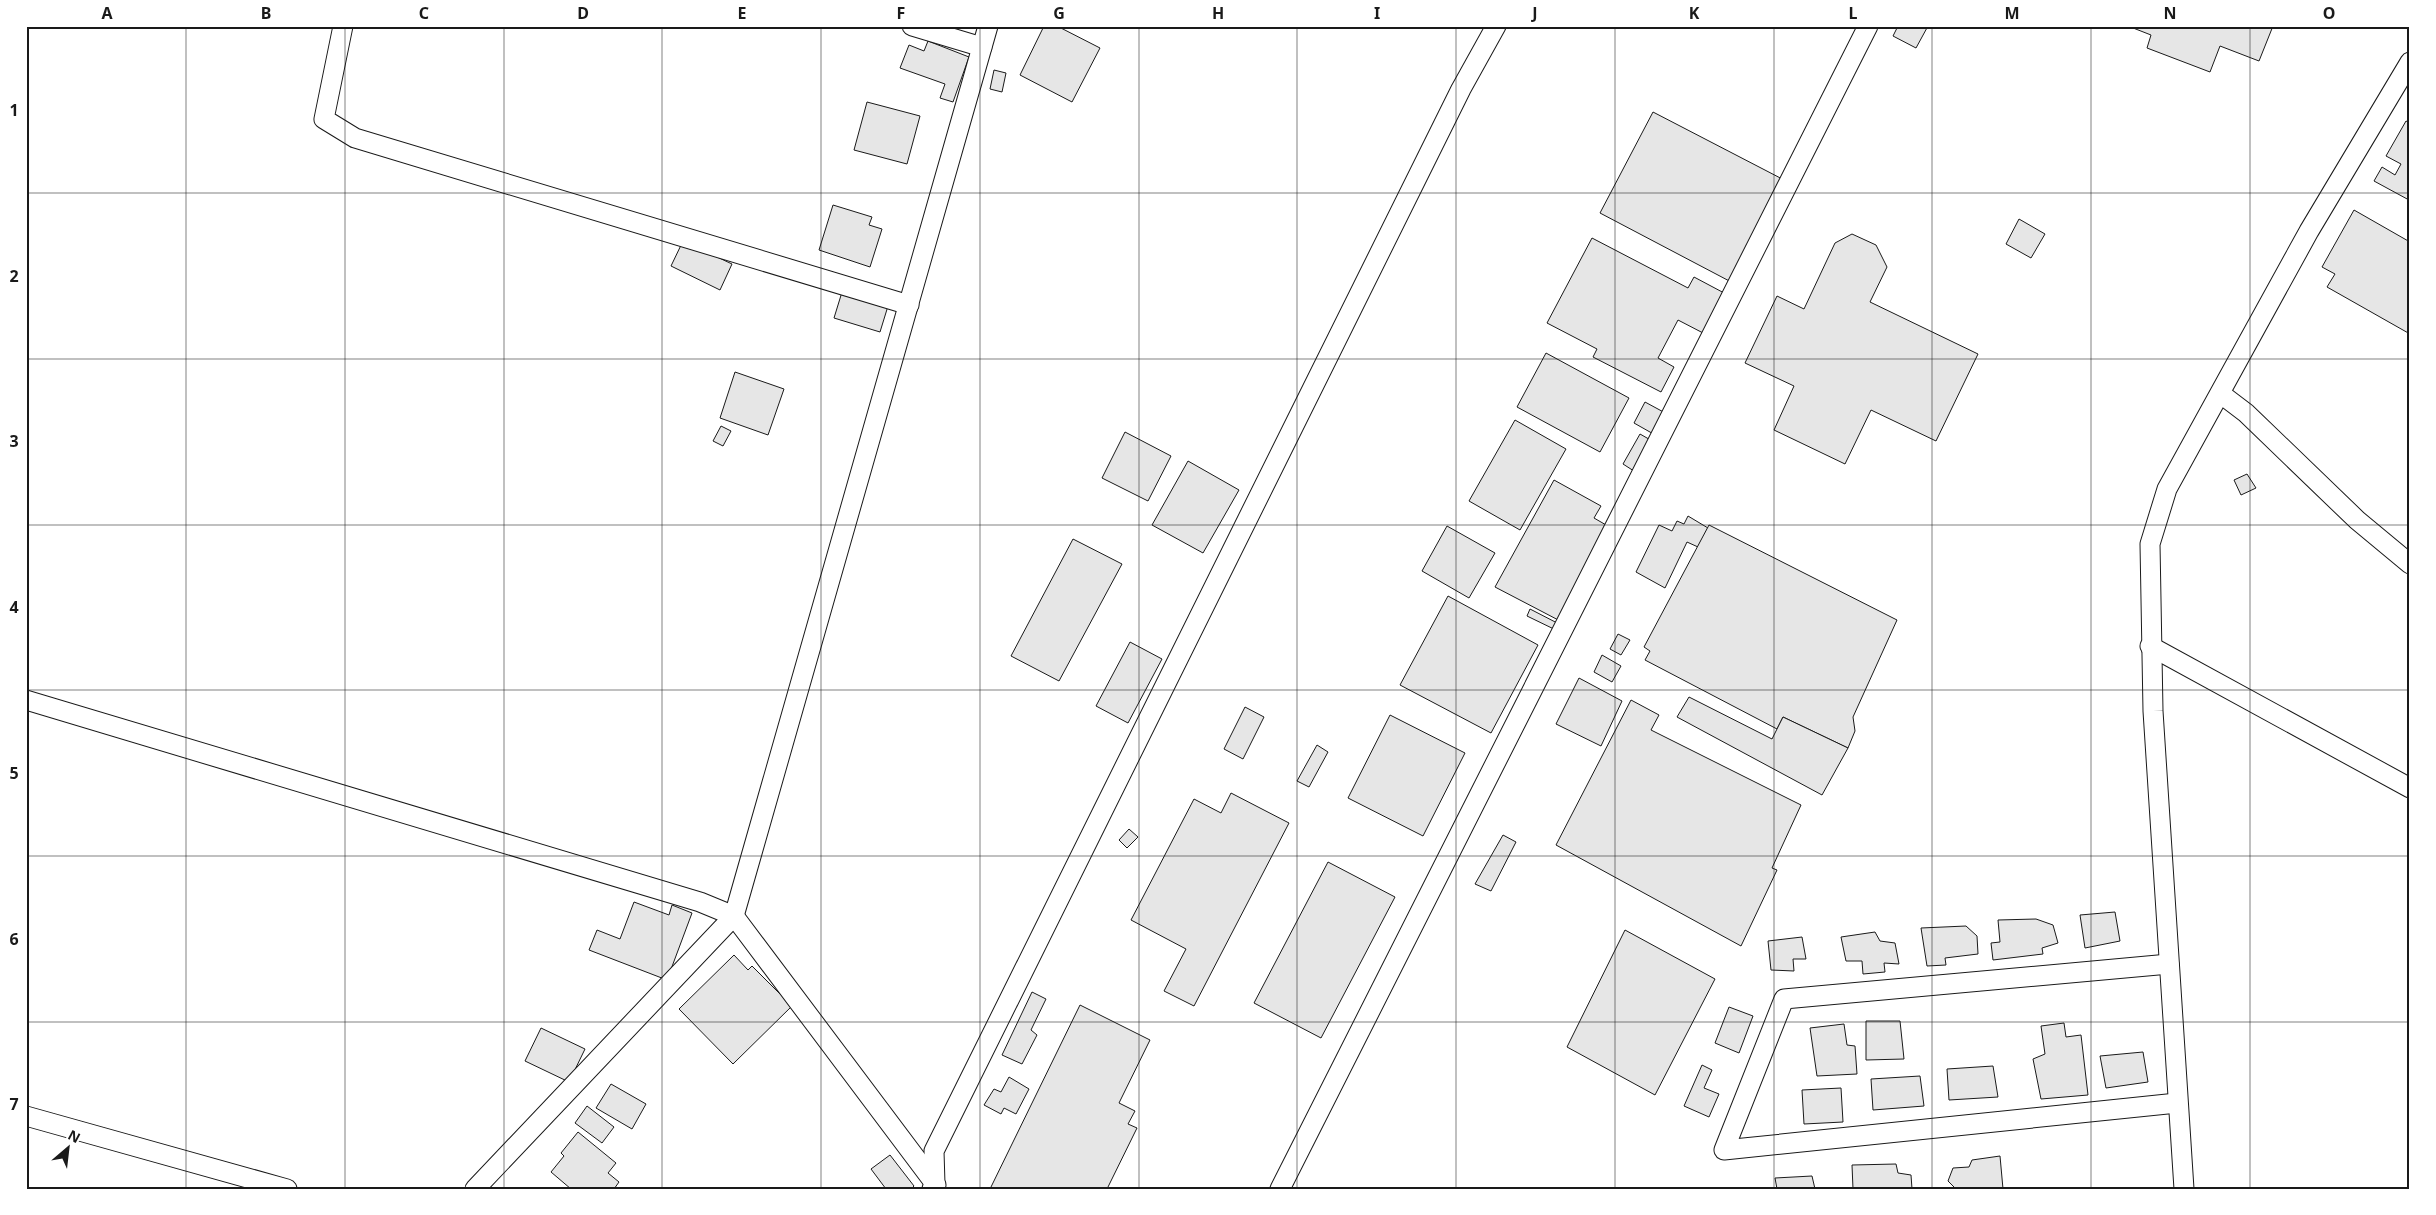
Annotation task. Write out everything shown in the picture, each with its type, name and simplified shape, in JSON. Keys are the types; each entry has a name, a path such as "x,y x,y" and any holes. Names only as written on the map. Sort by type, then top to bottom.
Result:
{"street":[{"path":"343,26 324,119 355,138 909,305"},
{"path":"912,26 982,47"},
{"path":"475,1189 734,916 988,26"},
{"path":"935,1187 934,1151 1452,107 1496,26"},
{"path":"1280,1189 1868,26"},
{"path":"2184,1189 2168,964 2150,646 2150,544 2167,489 2221,394 2309,231 2410,62"},
{"path":"2221,394 2246,413 2357,520 2410,564"},
{"path":"2150,646 2410,788"},
{"path":"26,700 700,902 734,916 935,1187"},
{"path":"2168,964 1784,999 1724,1150 2177,1103"},
{"path":"26,1116 287,1189"}],"building":[{"path":"1044,26 1057,26 1100,48 1072,102 1020,75"},
{"path":"1898,26 1928,26 1916,48 1893,36"},
{"path":"2128,26 2273,26 2259,61 2220,46 2210,72 2147,48 2151,35"},
{"path":"928,41 969,57 953,102 940,98 945,84 900,68 909,45 924,51"},
{"path":"994,70 1006,73 1002,92 990,89"},
{"path":"867,102 920,116 907,164 854,150"},
{"path":"1653,112 1788,182 1735,284 1600,213"},
{"path":"2406,121 2410,123 2409,200 2374,181 2382,167 2395,175 2401,164 2386,156"},
{"path":"833,205 872,217 869,225 882,229 870,267 819,250"},
{"path":"2354,210 2410,242 2410,334 2327,287 2335,274 2322,267"},
{"path":"2019,219 2045,234 2031,258 2006,244"},
{"path":"1852,234 1876,245 1887,267 1870,302 1978,354 1936,441 1871,410 1845,464 1774,430 1794,386 1745,363 1777,296 1804,309 1835,243"},
{"path":"1592,238 1688,288 1694,277 1726,294 1705,334 1678,320 1658,358 1674,367 1661,392 1593,357 1597,349 1547,323"},
{"path":"683,241 732,264 720,290 671,266"},
{"path":"842,292 888,306 880,332 834,318"},
{"path":"1546,353 1629,398 1600,452 1517,407"},
{"path":"735,372 784,389 768,435 720,418"},
{"path":"1645,402 1669,415 1657,436 1634,423"},
{"path":"1515,420 1566,449 1520,530 1469,501"},
{"path":"721,426 731,431 723,446 713,441"},
{"path":"1125,432 1171,456 1148,501 1102,478"},
{"path":"1640,434 1654,442 1637,473 1623,464"},
{"path":"1188,461 1239,490 1203,553 1152,525"},
{"path":"2247,474 2256,488 2241,495 2234,480"},
{"path":"1554,480 1601,506 1594,518 1613,529 1564,623 1495,587"},
{"path":"1688,516 1708,528 1698,547 1687,542 1665,588 1636,572 1659,525 1672,531 1677,521 1684,524"},
{"path":"1709,525 1897,620 1853,717 1855,731 1848,748 1783,717 1777,729 1645,660 1650,651 1644,647"},
{"path":"1447,526 1495,553 1469,598 1422,571"},
{"path":"1073,539 1122,564 1059,681 1011,656"},
{"path":"1448,596 1538,645 1491,733 1400,685"},
{"path":"1530,609 1563,626 1560,632 1527,616"},
{"path":"1618,634 1630,640 1621,655 1610,649"},
{"path":"1130,642 1162,659 1128,723 1096,706"},
{"path":"1602,655 1621,666 1612,682 1594,672"},
{"path":"1579,678 1622,701 1601,746 1556,724"},
{"path":"1689,697 1772,739 1783,717 1848,748 1822,795 1677,717"},
{"path":"1631,700 1659,715 1651,730 1801,805 1772,868 1777,870 1741,946 1556,845"},
{"path":"1245,707 1264,717 1243,759 1224,749"},
{"path":"1390,715 1465,753 1423,836 1348,798"},
{"path":"1317,745 1328,752 1309,787 1297,781"},
{"path":"1231,793 1289,823 1194,1006 1164,991 1186,949 1131,920 1194,799 1221,813"},
{"path":"1129,829 1138,837 1127,848 1119,840"},
{"path":"1503,835 1516,842 1491,891 1475,884"},
{"path":"1328,862 1395,897 1321,1038 1254,1003"},
{"path":"634,902 669,915 672,905 692,913 667,980 589,950 597,930 620,939"},
{"path":"2115,912 2120,941 2085,948 2080,915"},
{"path":"2036,919 2053,925 2058,943 2042,948 2043,954 1993,960 1991,943 2000,942 1998,920"},
{"path":"1966,926 1977,936 1978,954 1945,958 1946,965 1927,966 1921,928"},
{"path":"1625,930 1715,979 1655,1095 1567,1047"},
{"path":"1875,932 1880,941 1895,943 1899,964 1884,963 1885,972 1863,974 1862,961 1846,961 1841,937"},
{"path":"1802,937 1806,959 1793,959 1794,971 1771,970 1768,941"},
{"path":"734,955 748,970 752,966 792,1006 733,1064 679,1009"},
{"path":"1032,992 1046,999 1031,1030 1037,1035 1022,1064 1002,1055"},
{"path":"1080,1005 1150,1040 1119,1103 1135,1111 1128,1124 1137,1128 1107,1189 990,1189"},
{"path":"1729,1007 1753,1016 1739,1053 1715,1043"},
{"path":"1866,1021 1900,1021 1904,1059 1866,1060"},
{"path":"2064,1023 2066,1037 2081,1035 2088,1095 2041,1099 2033,1059 2045,1054 2041,1026"},
{"path":"1844,1024 1847,1045 1855,1046 1857,1074 1817,1076 1810,1028"},
{"path":"541,1028 585,1049 569,1082 525,1061"},
{"path":"2143,1052 2148,1082 2106,1088 2100,1056"},
{"path":"1702,1065 1712,1070 1704,1088 1719,1094 1709,1117 1684,1106"},
{"path":"1993,1066 1998,1097 1949,1100 1947,1069"},
{"path":"1920,1076 1924,1106 1873,1110 1871,1079"},
{"path":"1009,1077 1029,1089 1016,1114 1004,1108 1001,1114 984,1105 994,1089 1001,1092"},
{"path":"611,1084 646,1104 632,1129 596,1108"},
{"path":"1841,1088 1843,1122 1804,1124 1802,1090"},
{"path":"587,1106 614,1127 602,1143 575,1123"},
{"path":"578,1132 616,1163 608,1173 619,1182 614,1189 571,1189 551,1172 564,1156 561,1153"},
{"path":"890,1155 914,1186 911,1189 886,1189 871,1169"},
{"path":"2000,1156 2003,1189 1956,1189 1948,1181 1953,1168 1969,1167 1972,1160"},
{"path":"1896,1164 1898,1173 1911,1175 1912,1189 1853,1189 1852,1165"},
{"path":"1812,1176 1815,1189 1777,1189 1775,1178"}]}
